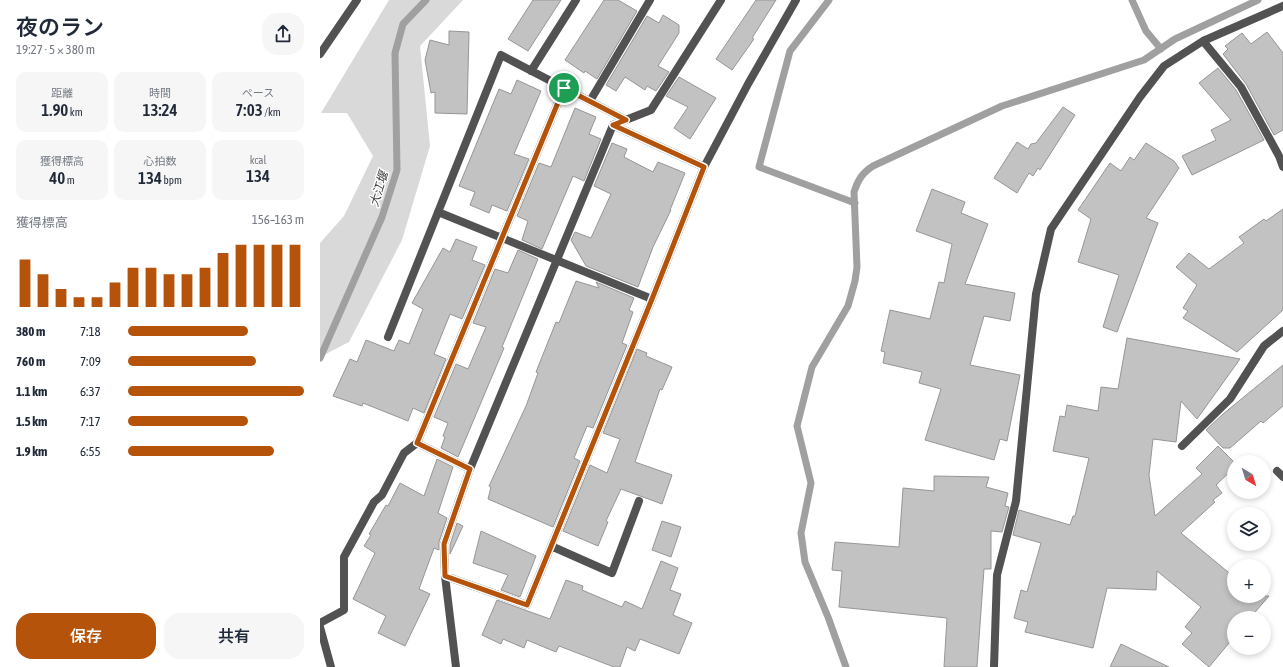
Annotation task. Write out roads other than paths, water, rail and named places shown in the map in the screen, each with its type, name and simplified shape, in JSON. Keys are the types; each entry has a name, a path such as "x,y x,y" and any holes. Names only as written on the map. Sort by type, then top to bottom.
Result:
{"street":[{"path":"320,54 357,0"},
{"path":"531,71 576,0"},
{"path":"590,101 650,0"},
{"path":"456,667 445,576 444,544 470,469 613,125 651,110 721,0"},
{"path":"445,576 527,605 652,299 704,167 748,84 796,0"},
{"path":"994,667 997,575 1016,501 1036,294 1051,229 1140,97 1164,66 1203,41 1283,6"},
{"path":"1203,41 1241,87 1279,156 1283,167"},
{"path":"388,337 501,55 626,120"},
{"path":"320,623 344,610 344,557 374,502 382,495 404,453 417,443 564,88"},
{"path":"613,125 704,167"},
{"path":"438,212 652,299"},
{"path":"1182,446 1230,399 1264,346 1283,331"},
{"path":"417,443 470,469"},
{"path":"551,546 612,573 639,501"},
{"path":"320,627 331,667"}],"waterway":[{"name":"大江堰","path":"320,358 382,217 397,170 395,53 403,24 426,0"},
{"path":"829,0 790,51 759,167 855,203"},
{"path":"1132,0 1146,31 1161,49"},
{"path":"846,667 828,617 805,562 801,533 811,483 797,426 812,367 848,306 855,281 857,267 854,192 859,180 863,174 873,166 1002,106 1144,60 1175,39 1258,0"}]}
